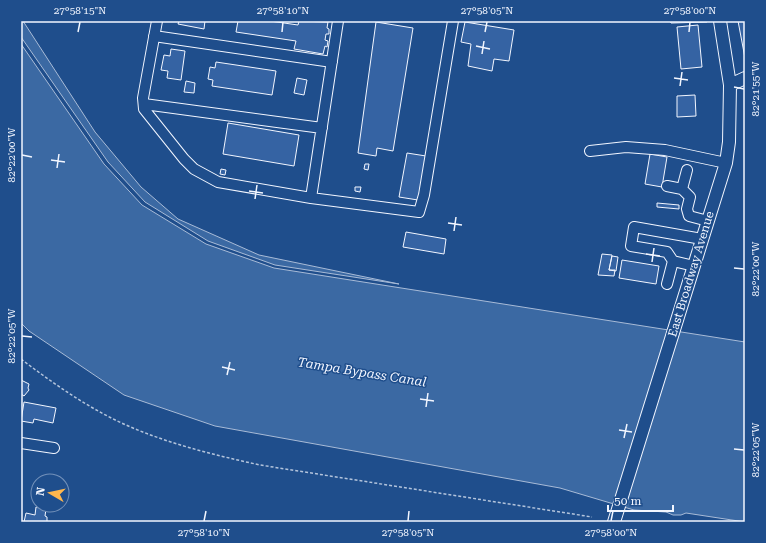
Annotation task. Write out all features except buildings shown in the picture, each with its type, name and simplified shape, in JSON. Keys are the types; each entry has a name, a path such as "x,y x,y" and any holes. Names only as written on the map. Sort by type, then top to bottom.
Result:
{"main road":[{"name":"East Broadway Avenue","path":"615,521 726,163 730,85 720,21"},
{"path":"730,85 745,78"}],"street":[{"path":"156,21 144,98 144,109 184,159 194,169 218,182 311,198 418,212 424,195 453,21"},
{"path":"311,198 338,21"},
{"path":"154,36 332,62"},
{"path":"144,104 322,128"},
{"path":"590,151 626,147 657,150 726,163"},
{"path":"682,189 686,170"},
{"path":"667,186 682,189 690,197 687,209 689,216 708,221"},
{"path":"694,266 673,261 667,252 631,246 634,227 702,239"},
{"path":"667,284 673,261"},
{"path":"21,443 54,448"}],"path":[{"path":"21,359 48,380 87,405 126,425 181,446 215,456 260,465 592,517"}],"water":[{"path":"21,21 23,21 95,132 141,187 178,219 259,255 399,284 275,265 208,241 145,202 108,162 21,37"},
{"name":"Tampa Bypass Canal","path":"21,44 104,164 142,205 206,244 274,268 745,342 745,522 686,513 681,515 673,515 666,512 634,510 560,488 215,426 124,395 29,331 21,323"}]}
